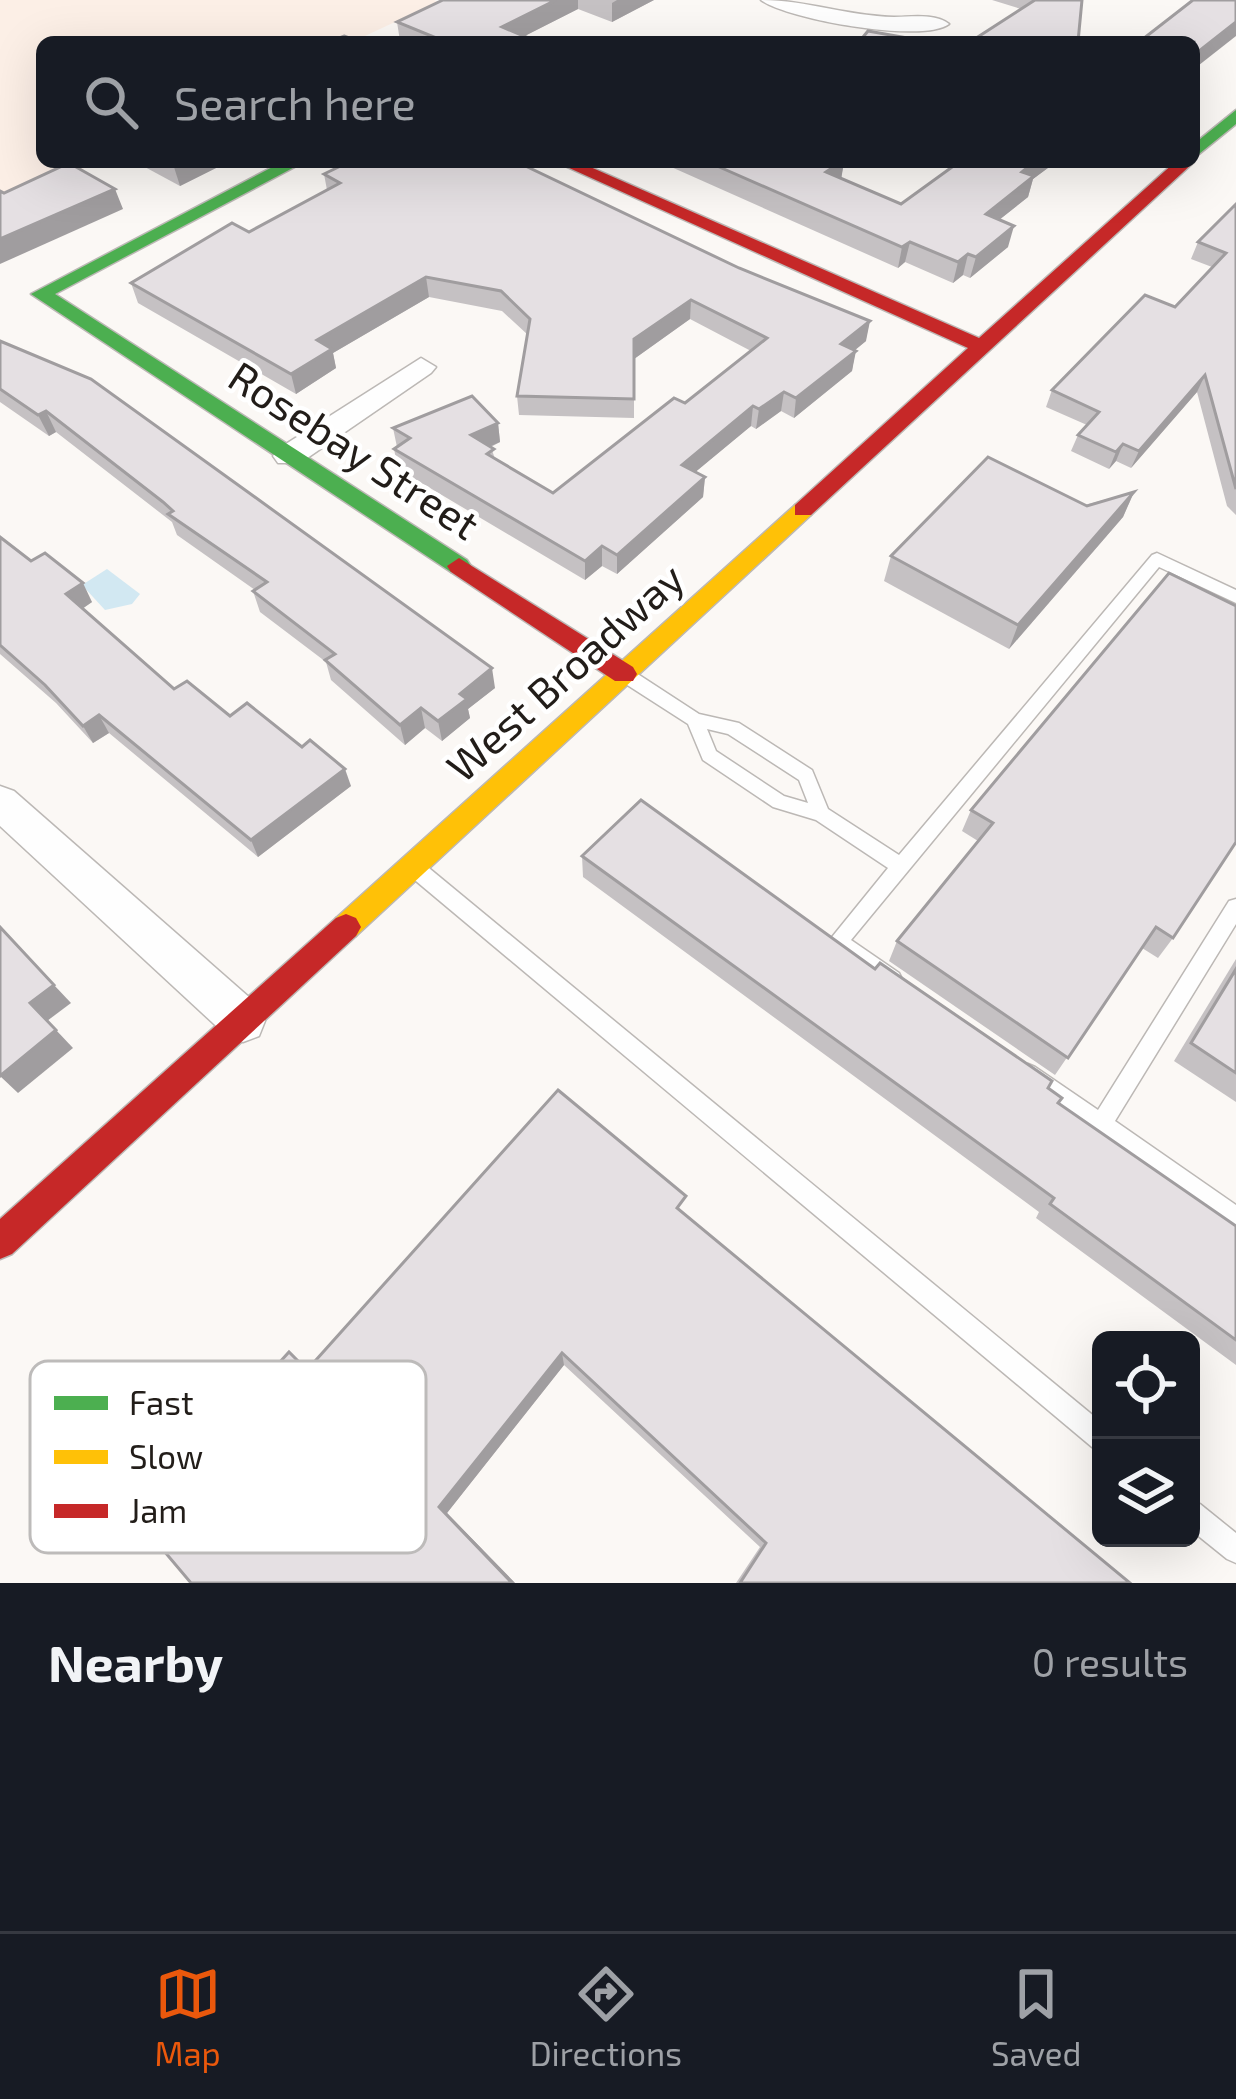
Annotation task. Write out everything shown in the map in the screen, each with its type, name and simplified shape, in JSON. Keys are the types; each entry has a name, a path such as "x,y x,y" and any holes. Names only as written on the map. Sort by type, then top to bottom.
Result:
{"main road":[{"path":"1200,148 1236,115"},
{"name":"Rosebay Street","path":"283,168 41,294 624,674"},
{"path":"579,168 982,347"},
{"name":"West Broadway","path":"0,1243 1178,168"}],"street":[{"path":"771,0 868,23 938,24"},
{"path":"290,456 421,367"},
{"path":"0,802 243,1021"}],"lane":[{"path":"913,994 838,941 1157,559 1236,597"},
{"path":"624,674 695,720 734,728 806,775 821,814"},
{"path":"695,720 709,755 778,802 821,814 901,866"},
{"path":"412,866 1092,1431"},
{"path":"1101,1124 1236,907"},
{"path":"1007,1059 1236,1218"},
{"path":"1200,1520 1236,1550"}],"shaded area":[{"path":"0,0 438,2 365,36 36,36 36,168 84,168 0,208"}],"water":[{"path":"107,569 140,594 132,604 105,610 82,585"}],"building":[{"path":"443,0 556,0 502,27 524,36 431,36 397,22"},
{"path":"1035,0 1082,0 1079,36 979,36"},
{"path":"1193,0 1236,0 1236,22 1200,50 1200,36 1147,36"},
{"path":"58,168 78,168 115,189 0,239 0,191"},
{"path":"336,168 530,168 739,268 870,321 841,344 856,351 796,398 784,392 759,409 753,406 682,465 705,477 617,555 602,546 585,561 394,449 410,438 393,428 472,396 498,423 471,435 494,449 487,454 553,493 674,398 685,403 767,338 691,300 634,339 634,399 517,396 530,319 501,291 426,277 317,340 332,349 291,374 131,283 232,223 249,232 340,183 324,174"},
{"path":"722,168 832,168 826,172 901,204 951,168 1027,168 1022,172 1034,176 986,214 1014,226 976,257 968,254 958,262 910,242 902,247"},
{"path":"1236,204 1236,489 1205,375 1139,451 1123,444 1116,452 1078,435 1099,412 1052,390 1145,295 1175,307 1226,253 1198,242"},
{"path":"0,341 91,379 492,668 460,694 467,699 438,721 421,708 400,725 325,660 335,654 253,591 267,582 168,514 173,511 163,502 46,411 38,415 0,389"},
{"path":"988,457 1087,506 1134,492 1018,625 891,556"},
{"path":"0,537 31,561 45,553 83,583 66,594 174,689 187,681 230,716 247,703 302,747 310,740 345,769 251,840 99,715 83,726 0,645"},
{"path":"1169,573 1236,606 1236,842 1173,938 1156,927 1068,1058 897,941 993,823 971,810"},
{"path":"641,800 875,969 880,963 1052,1081 1048,1088 1062,1098 1058,1103 1236,1226 1236,1340 1050,1204 1054,1198 582,856"},
{"path":"0,927 54,985 30,1003 56,1030 0,1076"},
{"path":"1236,969 1236,1073 1191,1043"},
{"path":"558,1090 686,1196 677,1208 1130,1583 740,1583 766,1543 562,1353 439,1507 512,1583 191,1583 166,1553 426,1553 426,1361 315,1361"}],"traffic: fast":[{"path":"1200,148 1236,115"},
{"path":"283,168 41,294 459,566"}],"traffic: slow":[{"path":"346,927 803,510"}],"traffic: jam":[{"path":"579,168 982,347"},
{"path":"803,510 1178,168"},
{"path":"459,566 624,674"},
{"path":"0,1242 346,927"}]}
